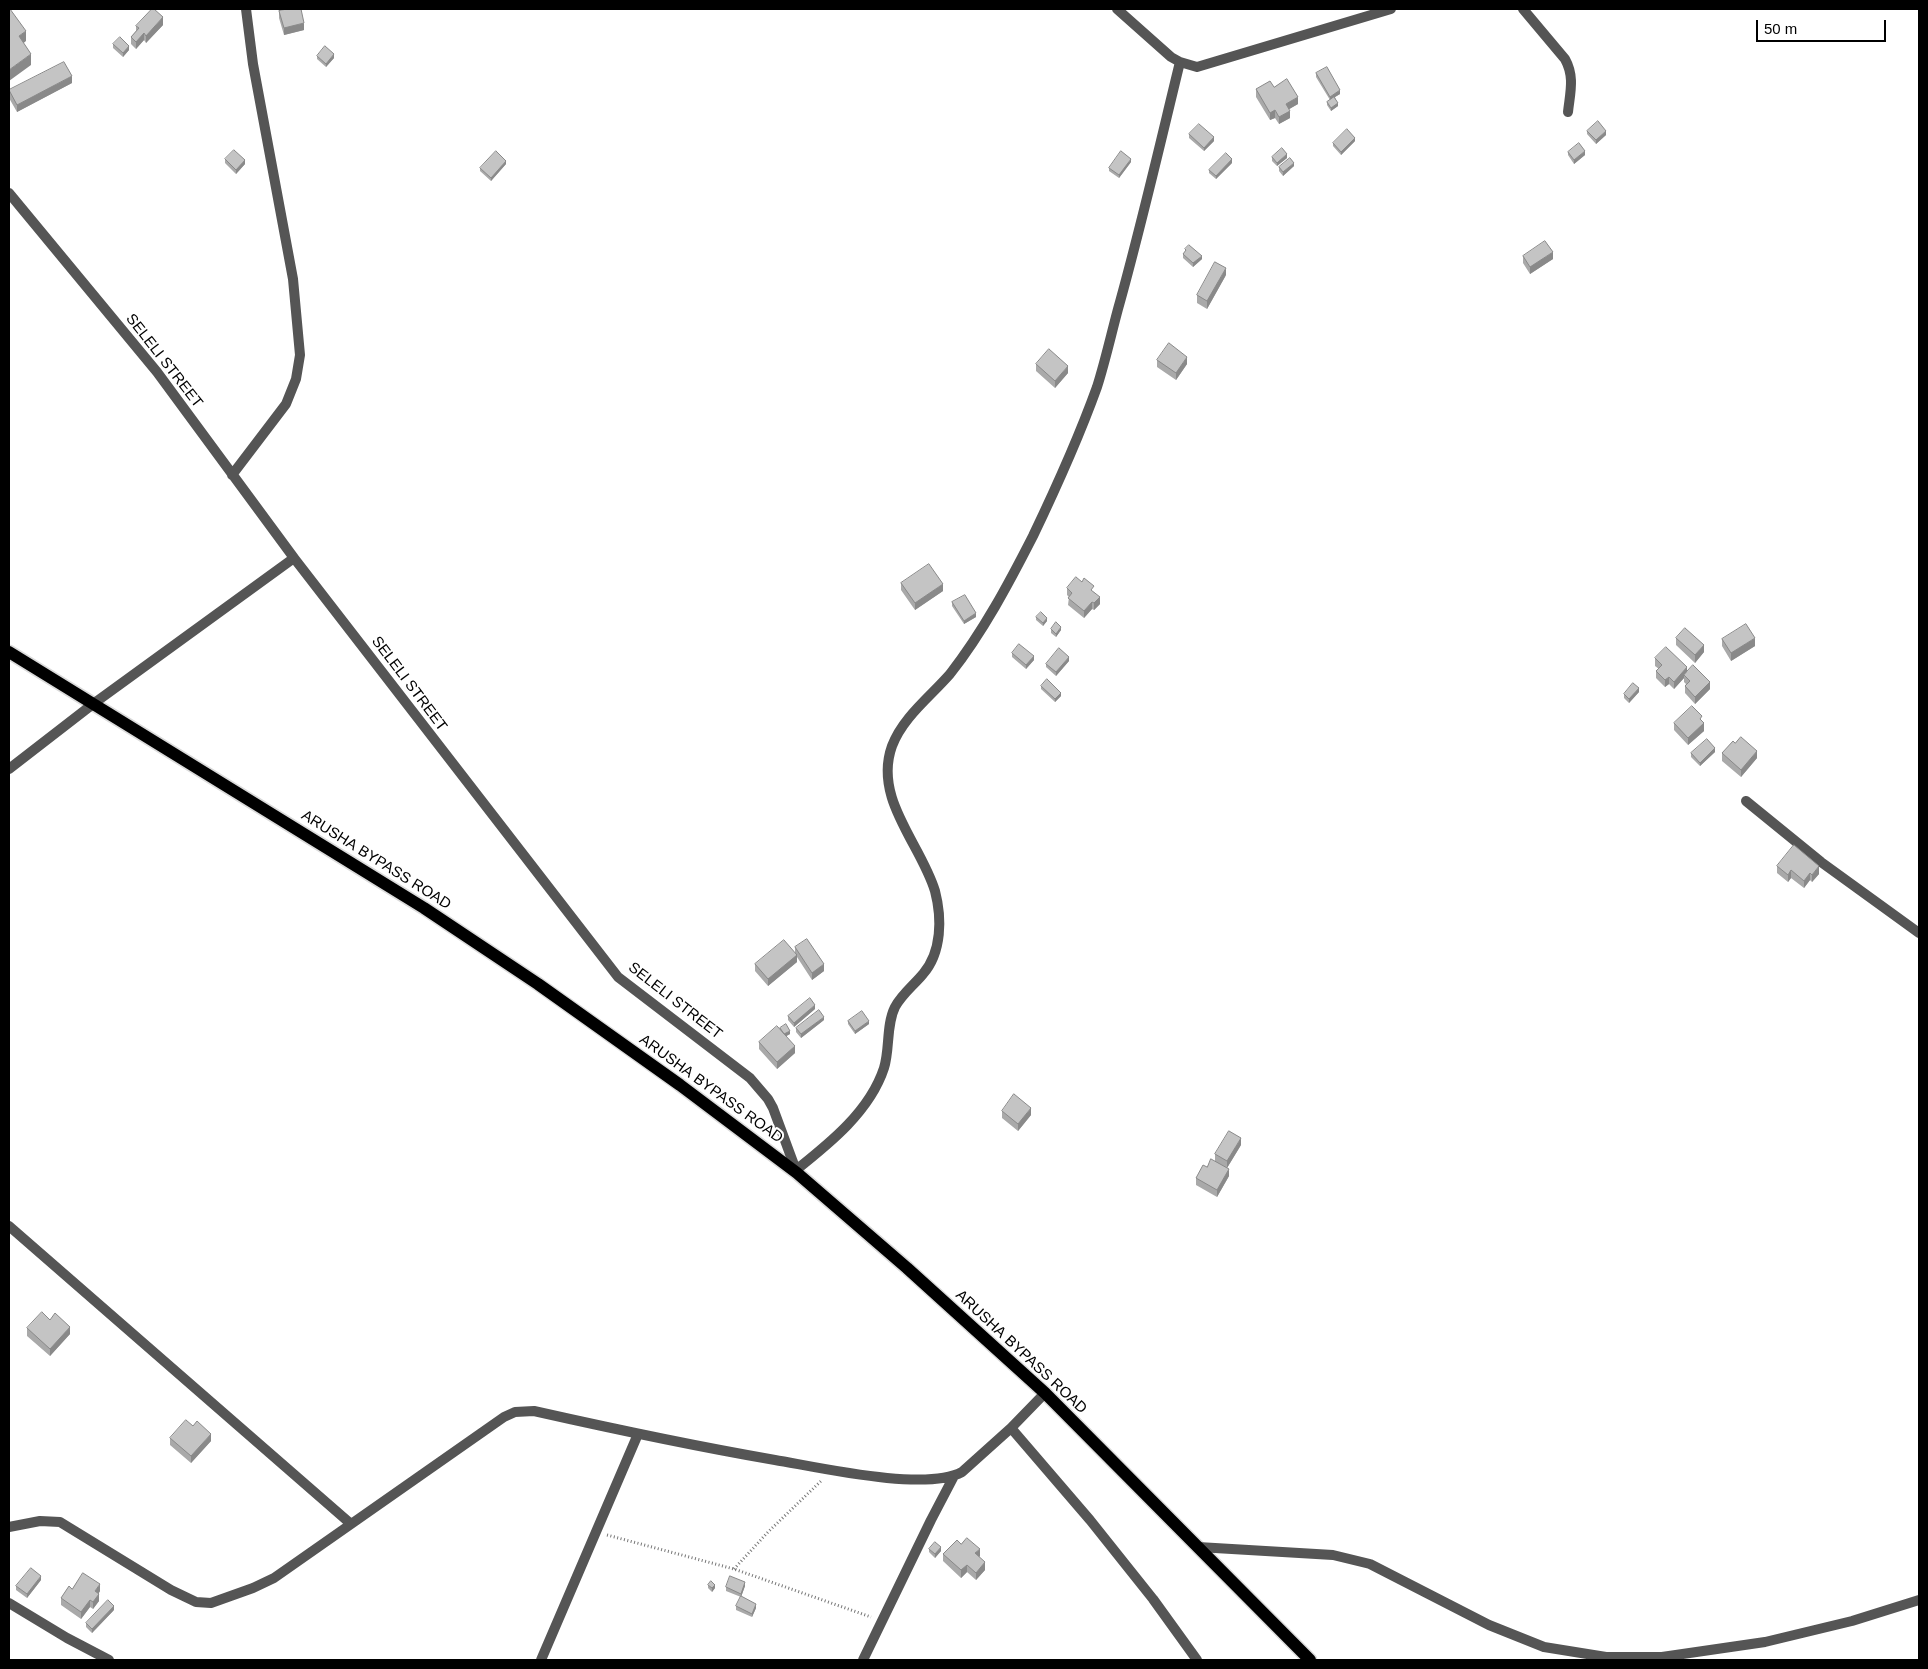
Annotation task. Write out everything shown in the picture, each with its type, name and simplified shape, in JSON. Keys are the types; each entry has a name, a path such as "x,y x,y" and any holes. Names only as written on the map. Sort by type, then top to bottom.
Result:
{"main road":[{"name":"ARUSHA BYPASS ROAD","path":"9,652 432,914 538,984 680,1085 796,1172 907,1268 1045,1394 1310,1660"}],"street":[{"path":"232,475 286,404 296,379 300,355 293,279 253,64 246,9"},
{"path":"1117,9 1171,57 1180,62 1197,66 1204,66 1391,9"},
{"path":"1523,9 1565,59 1570,68 1572,81 1568,112"},
{"path":"796,1172 839,1133 866,1102 885,1066 894,1009 925,972 936,952 939,916 935,893 893,802 888,780 888,762 891,749 898,734 911,715 950,673 980,632 1033,536 1066,462 1097,386 1135,247 1180,62"},
{"name":"SELELI STREET","path":"9,193 157,372 294,558 618,977 750,1078 761,1090 773,1108 796,1172"},
{"path":"9,769 93,704 294,558"},
{"path":"1746,801 1821,862 1919,933"},
{"path":"9,1226 351,1524"},
{"path":"863,1660 954,1476 974,1462 1045,1394"},
{"path":"9,1527 40,1521 60,1522 170,1590 201,1603 211,1603 253,1588 274,1578 504,1417 515,1412 534,1411 638,1434 833,1470 898,1479 954,1476"},
{"path":"1010,1428 1090,1520 1136,1577 1197,1660"},
{"path":"541,1660 638,1434"},
{"path":"1198,1547 1334,1555 1370,1564 1489,1625 1544,1647 1606,1657 1662,1657 1765,1642 1852,1621 1919,1600"},
{"path":"9,1603 67,1638 109,1660"}],"path":[{"path":"734,1569 768,1532 833,1470"},
{"path":"597,1532 734,1569 883,1621"}],"building":[{"path":"9,9 26,31 19,36 31,54 9,70"},
{"path":"152,9 163,17 146,36 144,33 136,42 131,37 139,28 136,26"},
{"path":"301,9 304,23 284,28 279,11"},
{"path":"120,37 129,46 123,53 113,44"},
{"path":"325,46 334,54 326,64 317,56"},
{"path":"64,62 72,76 17,105 9,90"},
{"path":"1327,67 1340,90 1330,97 1316,73"},
{"path":"1287,79 1298,97 1286,104 1290,111 1279,117 1275,110 1270,113 1256,89 1270,81 1274,87"},
{"path":"1334,97 1338,103 1331,108 1327,102"},
{"path":"1598,121 1606,131 1596,140 1587,131"},
{"path":"1199,124 1214,137 1204,148 1189,134"},
{"path":"1347,129 1355,138 1341,152 1333,143"},
{"path":"1579,143 1585,151 1574,160 1568,152"},
{"path":"1282,148 1287,154 1277,163 1272,157"},
{"path":"234,150 245,160 236,170 225,159"},
{"path":"496,151 506,161 491,178 480,168"},
{"path":"1121,151 1131,159 1119,175 1109,168"},
{"path":"1226,153 1232,159 1216,176 1209,170"},
{"path":"1290,158 1294,163 1283,172 1279,167"},
{"path":"1545,241 1553,252 1530,267 1523,256"},
{"path":"1189,245 1202,256 1193,263 1183,254"},
{"path":"1215,262 1226,268 1207,301 1197,295"},
{"path":"1169,343 1187,357 1176,373 1157,360"},
{"path":"1049,349 1068,366 1055,381 1036,364"},
{"path":"929,564 943,584 915,603 901,583"},
{"path":"1076,577 1082,582 1084,578 1094,586 1091,590 1100,597 1094,603 1092,602 1084,611 1068,598 1072,593 1067,588"},
{"path":"965,595 976,613 964,621 952,602"},
{"path":"1041,612 1047,618 1043,623 1036,617"},
{"path":"1056,622 1061,627 1056,634 1051,629"},
{"path":"1746,624 1755,638 1731,653 1722,639"},
{"path":"1685,628 1704,645 1695,655 1676,638"},
{"path":"1019,644 1034,656 1026,665 1012,653"},
{"path":"1666,647 1687,667 1674,682 1669,677 1665,680 1656,671 1662,665 1655,658"},
{"path":"1059,648 1069,657 1056,672 1046,664"},
{"path":"1693,665 1710,682 1695,697 1685,686 1690,681 1684,675"},
{"path":"1047,679 1061,693 1055,699 1041,686"},
{"path":"1633,683 1639,688 1629,699 1624,694"},
{"path":"1692,706 1702,716 1700,719 1704,723 1688,738 1674,723"},
{"path":"1741,737 1757,751 1741,770 1722,753 1733,741 1735,743"},
{"path":"1707,739 1715,748 1700,763 1691,753"},
{"path":"1794,845 1819,866 1804,881 1791,870 1788,875 1777,866"},
{"path":"807,939 824,964 812,973 795,947"},
{"path":"784,940 797,955 768,979 755,964"},
{"path":"810,998 815,1005 794,1023 788,1016"},
{"path":"819,1010 824,1017 801,1034 796,1028"},
{"path":"862,1011 869,1021 855,1031 848,1021"},
{"path":"786,1024 790,1031 784,1034 780,1028"},
{"path":"777,1026 795,1046 777,1062 759,1042"},
{"path":"1014,1094 1031,1108 1018,1124 1002,1111"},
{"path":"1229,1131 1241,1138 1227,1161 1215,1154"},
{"path":"1211,1159 1229,1169 1217,1190 1196,1178 1203,1165 1207,1167"},
{"path":"42,1312 50,1320 55,1313 70,1327 50,1349 27,1328"},
{"path":"186,1420 193,1426 197,1421 211,1434 191,1456 170,1438"},
{"path":"967,1538 980,1549 975,1553 985,1562 976,1573 967,1565 961,1570 943,1554 957,1540 961,1544"},
{"path":"935,1542 941,1547 935,1554 929,1549"},
{"path":"31,1568 41,1576 27,1594 16,1586"},
{"path":"83,1573 100,1584 95,1591 99,1594 93,1602 90,1600 81,1612 61,1598 69,1586 72,1589"},
{"path":"730,1576 745,1582 741,1594 726,1587"},
{"path":"711,1581 715,1585 712,1588 708,1585"},
{"path":"741,1596 756,1604 752,1614 736,1606"},
{"path":"108,1600 114,1606 92,1629 86,1623"}]}
